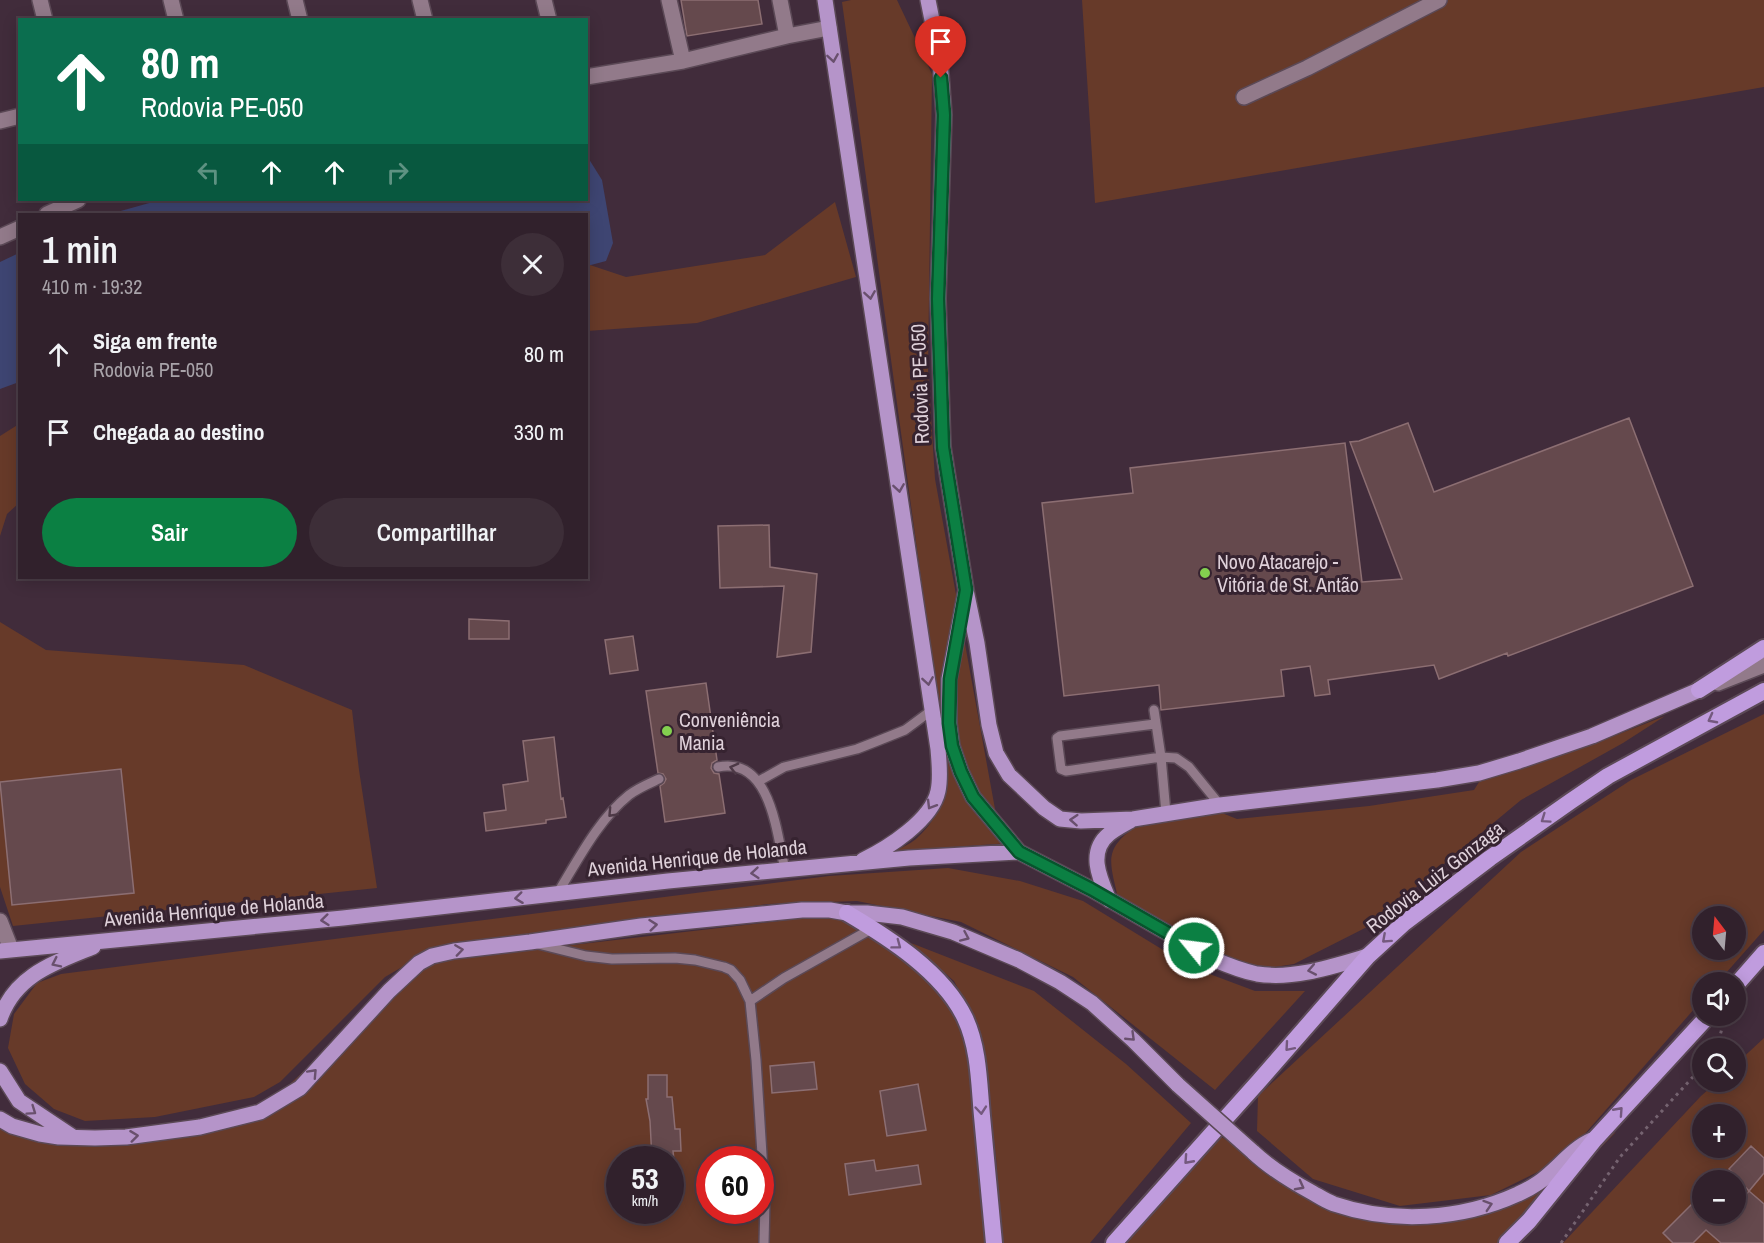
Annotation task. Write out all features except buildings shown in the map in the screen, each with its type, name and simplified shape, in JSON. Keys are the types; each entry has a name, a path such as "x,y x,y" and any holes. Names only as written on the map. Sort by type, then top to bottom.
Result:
{"highway":[{"path":"1699,690 1764,648"},
{"name":"Rodovia Luiz Gonzaga","path":"1114,1243 1368,956 1404,923 1571,801 1645,755 1764,691"},
{"path":"847,913 894,942 933,975 958,1006 973,1037 994,1243"},
{"path":"1757,969 1764,953"},
{"path":"1507,1243 1529,1221 1595,1139 1698,1026"}],"main road":[{"name":"Rodovia PE-050","path":"928,0 940,60 944,115 938,299 943,447 966,590 950,679 949,723 952,746 973,797 1019,852"},
{"name":"Rodovia PE-050","path":"828,4 829,28 938,749 940,778 934,803 916,824 899,838 855,863"},
{"path":"966,590 977,643 989,725 996,753 1009,775 1044,808 1060,819 1081,821 1133,819 1220,805 1479,773 1592,736 1699,690"},
{"path":"1109,900 1098,875 1096,857 1108,834 1133,819"},
{"path":"1019,852 1091,889 1213,959 1234,968 1259,974 1292,974 1330,967 1368,956"},
{"name":"Avenida Henrique de Holanda","path":"5,950 343,918 668,881 909,858 1019,852"},
{"path":"0,1119 12,1126 40,1134 76,1138 126,1137 200,1127 260,1112 300,1088 389,991 419,963 432,956 454,951 641,926 802,910 830,910 902,917 924,922 1019,960 1060,982 1092,1003 1134,1040 1178,1085 1252,1152 1287,1179 1332,1203 1378,1214 1422,1217 1457,1214 1518,1194 1538,1183 1584,1144 1595,1139"},
{"path":"0,1019 8,1001 21,983 66,958 110,941"},
{"path":"0,1071 19,1101 76,1138"}],"street":[{"path":"40,0 44,18"},
{"path":"171,0 176,18"},
{"path":"295,0 300,18"},
{"path":"420,0 424,18"},
{"path":"544,0 548,18"},
{"path":"669,0 684,61"},
{"path":"780,0 787,36"},
{"path":"1244,97 1307,68 1439,0"},
{"path":"588,77 684,61 829,28"},
{"path":"0,121 18,116"},
{"path":"49,213 76,201"},
{"path":"0,237 18,229"},
{"path":"1699,690 1764,665"},
{"path":"0,921 5,950"}],"lane":[{"path":"759,781 784,767 846,752 905,730 932,710"},
{"path":"1154,710 1166,813"},
{"path":"1155,724 1060,736 1057,738 1061,769 1066,771 1161,757 1176,758 1189,767 1220,805"},
{"path":"718,767 724,765 737,768 749,773 759,781 772,811 785,870"},
{"path":"557,894 589,841 608,816 640,787 659,779"},
{"path":"750,1001 784,978 873,928"},
{"path":"530,942 586,956 612,959 695,960 731,970 740,980 750,1001 761,1121 765,1202 764,1243"}],"path":[{"path":"1561,1243 1593,1193 1620,1157 1692,1078"}],"shaded area":[{"path":"897,0 932,74 928,370 935,479 999,831 1010,843 895,851 916,839 930,824 940,807 946,788 947,768 842,2"},
{"path":"1082,0 1764,0 1764,87 1095,203"},
{"path":"835,202 856,277 697,323 588,331 588,266 626,277 765,255"},
{"path":"18,425 18,504 7,514 0,536 0,436"},
{"path":"0,622 46,650 244,665 352,710 377,888 13,926 0,887"},
{"path":"1764,714 1764,930 1746,950 1746,906 1692,906 1692,960 1737,960 1727,972 1692,972 1692,1011 1562,1160 1491,1195 1400,1206 1313,1179 1257,1131 1258,1096 1521,852 1631,780"},
{"path":"1665,716 1623,743 1521,800 1369,926 1294,964 1269,968 1247,964 1224,955 1118,898 1111,859 1117,844 1134,828 1217,811 1237,819 1369,806 1474,790 1481,779 1596,743"},
{"path":"948,868 1020,881 1083,901 1191,967 1255,991 1305,991 1215,1090 1073,977 961,922 857,901 767,904 463,945 426,953 385,977 280,1082 254,1097 155,1117 85,1121 54,1109 25,1084 8,1048 14,1014 37,983 61,974 829,876"},
{"path":"847,913 918,961 973,1037 992,1243 0,1243 0,1118 95,1138 260,1112 419,963"},
{"path":"911,943 1034,991 1126,1064 1191,1123 1090,1243 1002,1243 996,1157 984,1062 975,1020 954,981"},
{"path":"1764,1038 1764,1243 1563,1243 1692,1106 1692,1158 1746,1158 1746,1104 1693,1104 1706,1092 1746,1092 1746,1055"},
{"path":"1213,1132 1332,1203 1422,1217 1518,1194 1616,1132 1506,1243 1119,1243"}],"water":[{"path":"588,158 602,180 613,243 606,261 588,266 588,213 114,213 156,201 588,201"},
{"path":"18,253 18,382 0,389 0,262"}],"place":[{"name":"Novo Atacarejo - Vitória de St. Antão","path":"1205,573"},
{"name":"Conveniência Mania","path":"667,731"}],"route":[{"path":"941,78 944,115 938,299 943,447 966,590 950,679 949,723 952,746 973,797 1019,852 1091,889 1194,948"}]}
